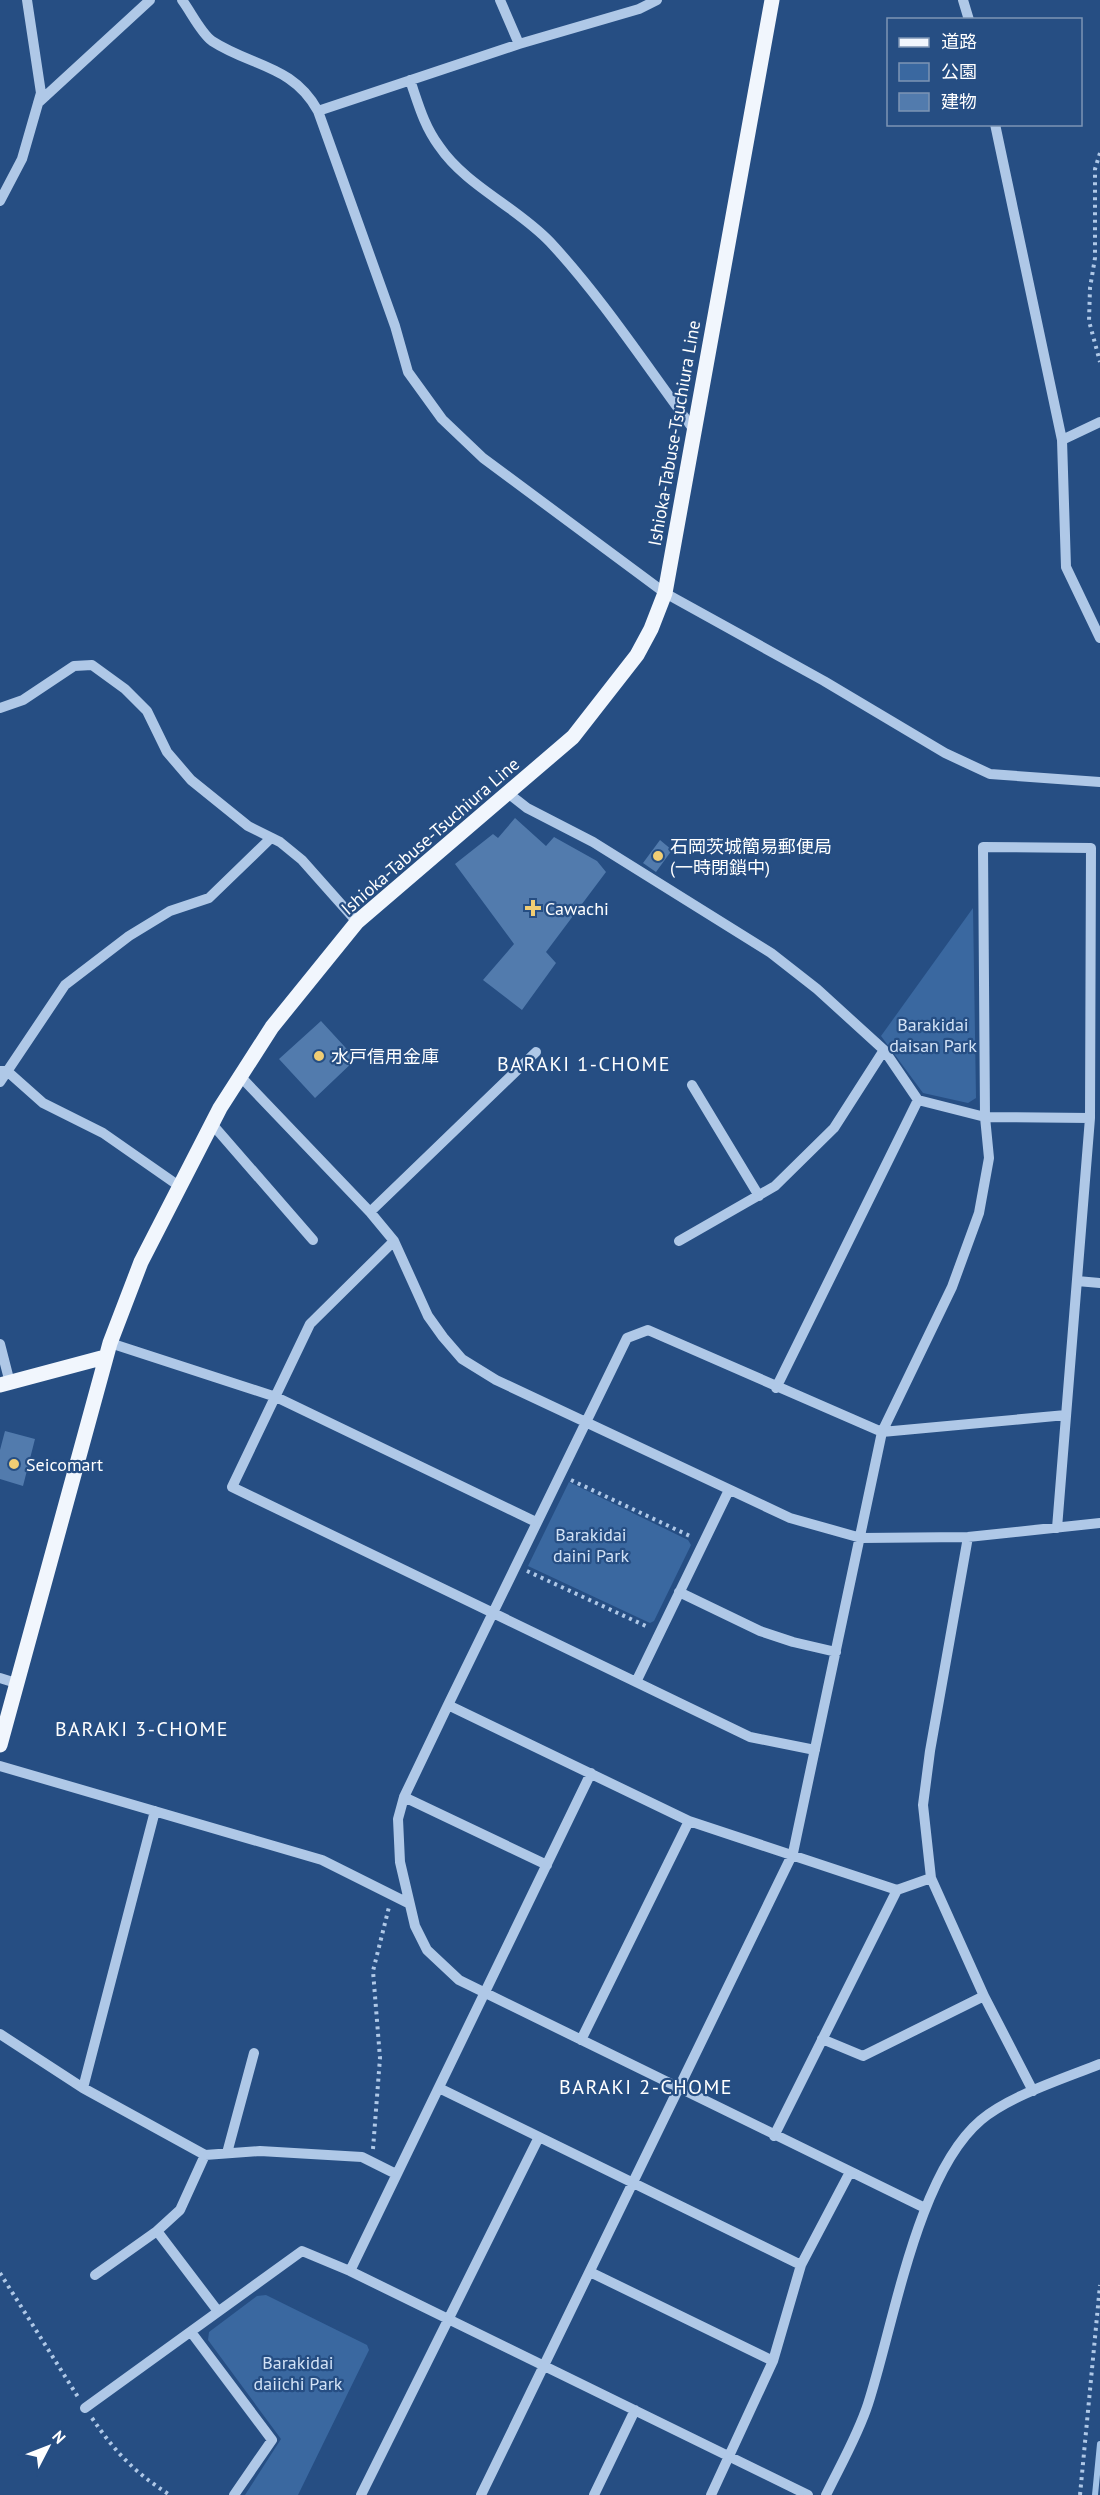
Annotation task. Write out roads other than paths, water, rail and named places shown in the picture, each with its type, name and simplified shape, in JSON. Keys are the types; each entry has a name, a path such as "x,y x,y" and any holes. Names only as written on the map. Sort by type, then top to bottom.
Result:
{"main road":[{"name":"Ishioka-Tabuse-Tsuchiura Line","path":"0,1745 108,1350 141,1262 239,1075 272,1027 357,922 573,737 637,655 651,629 665,592 772,0"},
{"path":"5,1384 108,1350"}],"street":[{"path":"0,201 22,159 40,93 27,0"},
{"path":"38,104 150,0"},
{"path":"182,0 211,40 283,73 309,95 318,111 395,326 408,372 442,419 483,458 665,592 824,681 945,753 990,774 1100,782"},
{"path":"500,0 519,44"},
{"path":"318,111 519,44 639,9 657,0"},
{"path":"963,0 968,18"},
{"path":"410,80 428,129 440,149 463,171 547,239 576,271 694,430"},
{"path":"995,126 1062,440 1066,567 1100,638"},
{"path":"1062,440 1100,422"},
{"path":"0,708 23,700 74,666 92,665 126,689 147,711 167,752 191,780 248,826 271,838 302,860 357,922"},
{"path":"509,794 526,808 602,848 771,953 818,989 884,1050 918,1100 985,1117 1090,1118"},
{"path":"0,1082 4,1071 64,985 129,936 170,911 209,898 271,838"},
{"path":"481,2495 793,1853 882,1432 952,1287 979,1213 989,1158 985,1117 983,847 1091,848 1095,983 1090,1118 1057,1528"},
{"path":"679,1241 775,1186 834,1128 884,1050"},
{"path":"370,1212 536,1052"},
{"path":"4,1071 43,1103 103,1132 179,1186"},
{"path":"239,1075 370,1212 394,1241 428,1317 462,1359 496,1380 790,1518 861,1538 968,1537 1100,1523"},
{"path":"692,1085 759,1196"},
{"path":"776,1388 918,1100"},
{"path":"212,1124 313,1240"},
{"path":"394,1241 310,1324 232,1487 750,1737 815,1750"},
{"path":"1077,1281 1100,1283"},
{"path":"925,2208 459,1980 428,1950 415,1926 400,1863 398,1819 404,1797 627,1338 648,1330 776,1388 882,1432 1066,1415"},
{"path":"0,1344 5,1384"},
{"path":"108,1350 276,1397 536,1522"},
{"path":"636,1682 729,1490"},
{"path":"968,1537 930,1751 923,1805 931,1878 984,1996 1033,2091"},
{"path":"680,1592 760,1631 793,1642 836,1652"},
{"path":"0,1678 16,1683"},
{"path":"448,1705 689,1821 793,1853 897,1890 931,1878"},
{"path":"0,1766 322,1860 408,1904"},
{"path":"350,2271 591,1773"},
{"path":"404,1797 547,1865"},
{"path":"83,2088 155,1811"},
{"path":"581,2040 689,1821"},
{"path":"774,2136 897,1890"},
{"path":"822,2039 863,2056 984,1996"},
{"path":"0,2034 83,2088 205,2155 260,2151 362,2157 396,2174"},
{"path":"227,2153 254,2053"},
{"path":"826,2495 867,2407 925,2208 956,2144 982,2118 1033,2091 1100,2064"},
{"path":"439,2088 801,2265"},
{"path":"361,2495 539,2137"},
{"path":"95,2275 157,2231 180,2210 205,2155"},
{"path":"711,2495 773,2361 801,2265 850,2172"},
{"path":"157,2231 217,2310"},
{"path":"85,2408 191,2332 217,2310 302,2251 350,2271 808,2495"},
{"path":"590,2272 773,2361"},
{"path":"191,2332 272,2440 234,2495"},
{"path":"594,2495 635,2410"}],"waterway":[{"path":"1095,2495 1100,2444"}],"place":[{"name":"石岡茨城簡易郵便局 (一時閉鎖中)","path":"658,856"},
{"name":"Cawachi","path":"533,908"},
{"name":"水戸信用金庫","path":"319,1056"},
{"name":"Seicomart","path":"14,1464"}],"district":[{"name":"BARAKI 1-CHOME","path":"584,1064"},
{"name":"BARAKI 3-CHOME","path":"142,1729"},
{"name":"BARAKI 2-CHOME","path":"646,2087"}],"park label":[{"name":"Barakidai daisan Park","path":"933,1034"},
{"name":"Barakidai daini Park","path":"591,1544"},
{"name":"Barakidai daiichi Park","path":"298,2372"}]}
